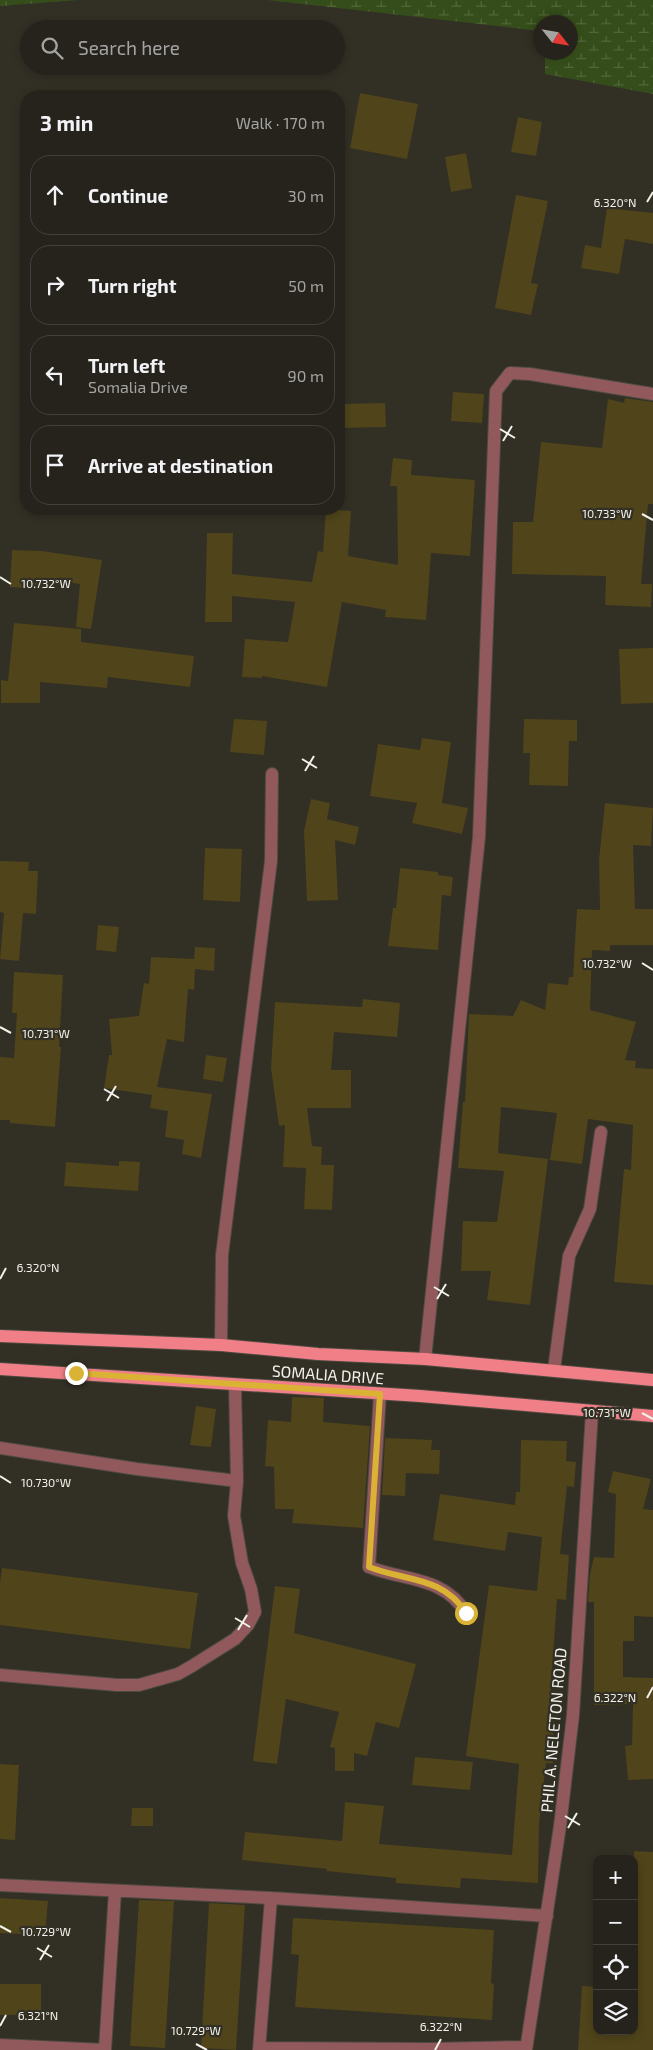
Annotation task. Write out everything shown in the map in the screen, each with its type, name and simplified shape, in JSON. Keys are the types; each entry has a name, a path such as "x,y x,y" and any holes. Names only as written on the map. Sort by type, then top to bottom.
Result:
{"main road":[{"name":"SOMALIA DRIVE","path":"0,1336 221,1346 318,1354 425,1359 653,1380"},
{"name":"SOMALIA DRIVE","path":"0,1369 380,1394 653,1416"}],"street":[{"path":"425,1359 479,837 496,391 510,373 530,374 653,394"},
{"path":"221,1346 222,1255 271,862 272,774"},
{"path":"554,1370 570,1256 590,1209 601,1132"},
{"path":"0,1675 117,1685 139,1685 178,1674 235,1639 248,1625 255,1612 251,1589 242,1563 234,1516 237,1481 235,1385"},
{"path":"380,1394 369,1567 386,1574 414,1578 435,1586 458,1600 466,1613"},
{"name":"PHIL A. NELETON ROAD","path":"526,2049 560,1826 573,1715 592,1412"},
{"path":"0,1448 137,1469 237,1481"},
{"path":"0,1885 271,1898 547,1916"},
{"path":"0,2045 105,2050 115,1891"},
{"path":"271,1898 259,2049 526,2049"}],"green space":[{"path":"0,0 79,0 0,6"},
{"path":"267,0 653,0 653,94 545,74 545,60 578,60 578,15 533,15 533,30"}],"building":[{"path":"360,93 418,104 407,159 350,148"},
{"path":"518,117 542,122 536,156 511,152"},
{"path":"466,153 472,188 451,192 445,157"},
{"path":"516,195 548,201 531,283 538,284 531,315 495,308"},
{"path":"607,208 653,213 653,244 625,239 619,274 581,268 585,245 601,248"},
{"path":"453,392 484,394 482,423 451,421"},
{"path":"625,398 653,402 653,504 648,504 641,584 652,584 651,607 605,605 606,576 512,574 513,522 533,522 541,442 602,448 608,399 624,403"},
{"path":"385,403 386,427 345,428 345,404"},
{"path":"393,458 412,460 411,475 475,480 470,556 431,553 426,620 385,617 386,610 342,602 327,687 262,676 262,678 242,677 245,639 288,642 295,602 232,596 232,622 205,622 207,533 233,533 232,574 312,582 318,551 323,552 326,515 345,515 345,511 351,511 348,556 398,565 397,486 390,486"},
{"path":"12,550 42,551 102,560 91,629 76,627 80,584 44,579 43,589 10,587"},
{"path":"14,623 81,629 81,642 194,656 190,687 108,677 107,688 40,682 40,703 1,703 1,680 8,681"},
{"path":"653,648 653,703 621,704 619,649"},
{"path":"234,719 267,721 264,755 230,752"},
{"path":"524,719 577,720 577,741 569,741 568,786 529,785 530,753 523,753"},
{"path":"422,738 451,742 442,803 468,808 462,834 412,823 417,803 370,796 378,744 420,750"},
{"path":"311,799 330,803 327,819 359,827 355,845 335,840 338,900 307,901 304,831"},
{"path":"605,803 653,808 651,846 633,845 635,909 653,909 653,945 610,945 610,951 592,950 590,1010 636,1022 625,1060 636,1061 635,1068 653,1069 653,1285 614,1282 624,1169 631,1170 633,1125 588,1119 582,1164 550,1160 557,1113 501,1107 498,1153 548,1159 530,1305 487,1300 491,1271 461,1271 463,1221 497,1222 504,1171 458,1168 463,1102 465,1102 469,1014 513,1016 521,1000 545,1010 548,983 568,985 569,977 573,977 577,909 600,910 599,860"},
{"path":"205,848 242,849 240,902 203,900"},
{"path":"0,861 29,862 28,871 38,871 36,914 23,913 19,961 0,959 4,913 0,912"},
{"path":"400,868 438,872 438,875 453,877 451,896 442,895 438,950 388,946 393,908 396,908"},
{"path":"98,925 119,927 116,952 96,950"},
{"path":"195,947 215,948 214,971 195,969 194,990 188,989 184,1042 167,1039 157,1087 212,1094 201,1158 182,1154 184,1140 165,1137 168,1111 150,1108 152,1095 104,1088 109,1055 112,1055 109,1019 139,1016 144,983 149,984 151,957 194,959"},
{"path":"14,972 63,975 59,1047 61,1047 55,1127 10,1123 10,1120 0,1120 0,1057 14,1058 17,1013 12,1013"},
{"path":"363,999 400,1003 397,1037 334,1032 331,1070 351,1070 351,1108 307,1108 312,1146 322,1147 321,1165 334,1165 332,1210 304,1209 306,1168 283,1167 285,1125 279,1126 271,1068 275,1002 362,1007"},
{"path":"206,1055 227,1058 223,1082 203,1079"},
{"path":"119,1161 140,1162 138,1191 64,1186 66,1162 119,1166"},
{"path":"292,1397 324,1398 323,1422 370,1426 363,1528 292,1523 294,1509 275,1509 274,1467 265,1466 268,1420 291,1422"},
{"path":"196,1406 216,1409 211,1447 190,1445"},
{"path":"385,1438 432,1440 431,1450 440,1450 439,1474 406,1473 405,1496 382,1495"},
{"path":"521,1440 567,1441 566,1461 576,1462 574,1487 567,1486 560,1554 569,1555 566,1600 557,1599 550,1698 556,1699 553,1729 553,1763 546,1763 539,1824 538,1883 461,1878 460,1888 396,1883 396,1878 242,1860 245,1832 342,1841 345,1802 384,1806 379,1844 512,1855 519,1764 466,1756 489,1585 537,1591 542,1537 508,1532 505,1551 433,1540 440,1494 515,1505 516,1492 520,1492"},
{"path":"613,1471 651,1479 643,1509 653,1510 653,1617 634,1616 634,1641 623,1641 623,1677 653,1678 653,1779 628,1780 625,1746 632,1745 633,1704 594,1705 594,1602 588,1602 590,1574 594,1557 614,1558 616,1494 608,1492"},
{"path":"2,1568 198,1593 190,1649 0,1625"},
{"path":"275,1586 300,1589 294,1633 416,1664 399,1728 376,1722 367,1756 354,1753 354,1771 335,1771 335,1748 330,1747 339,1712 286,1699 277,1764 253,1761"},
{"path":"415,1757 473,1762 470,1790 412,1785"},
{"path":"0,1764 19,1765 15,1840 0,1839"},
{"path":"132,1808 153,1808 153,1826 131,1826"},
{"path":"634,1851 653,1852 653,2050 578,2050 582,1986 593,1987 593,2035 638,2035 638,1855 634,1855"},
{"path":"0,1898 48,1901 45,1935 0,1933"},
{"path":"139,1900 174,1901 165,2048 130,2046"},
{"path":"209,1903 245,1905 236,2050 201,2048"},
{"path":"293,1918 494,1930 491,1983 494,1984 492,2020 295,2007 299,1955 291,1954"},
{"path":"0,1984 41,1984 41,2015 0,2015"}],"route":[{"path":"76,1373 380,1394 380,1418 369,1567 386,1574 414,1578 435,1586 458,1600 466,1613"}]}
